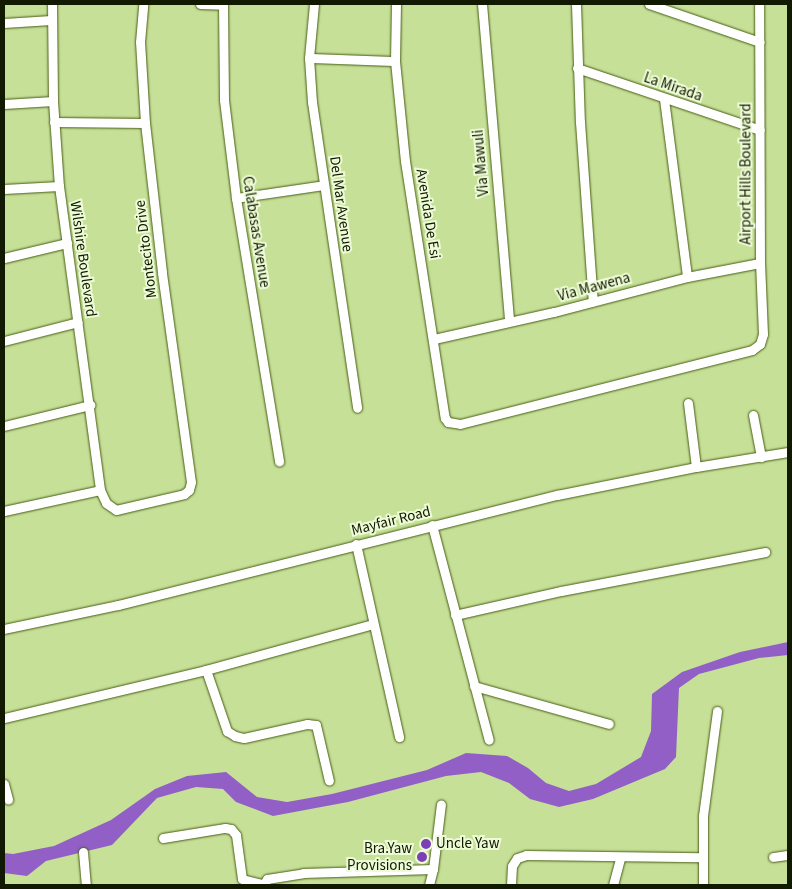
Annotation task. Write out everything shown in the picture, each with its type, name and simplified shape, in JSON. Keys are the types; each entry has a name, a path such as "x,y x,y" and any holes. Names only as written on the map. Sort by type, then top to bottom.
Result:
{"street":[{"name":"Wilshire Boulevard","path":"52,4 53,101 59,186 100,490"},
{"name":"Montecito Drive","path":"100,490 106,504 116,510 184,494 189,490 191,482 165,298 145,124 140,42 143,4"},
{"path":"200,4 223,5"},
{"name":"Del Mar Avenue","path":"314,4 309,58 312,102 357,408"},
{"name":"Avenida De Esi","path":"396,4 395,60 405,161 445,418 453,424"},
{"name":"Via Mawuli","path":"482,4 509,320"},
{"path":"576,4 577,68 593,302"},
{"path":"649,4 760,42"},
{"name":"Airport Hills Boulevard","path":"453,424 466,423 752,350 760,344 763,334 760,263 759,4"},
{"name":"Calabasas Avenue","path":"223,5 224,100 236,198 279,462"},
{"path":"4,22 51,20"},
{"path":"309,58 395,60"},
{"name":"La Mirada","path":"577,68 760,130"},
{"path":"664,99 687,277"},
{"path":"4,104 53,101"},
{"path":"54,122 145,124"},
{"path":"4,189 59,186"},
{"path":"236,198 324,186"},
{"path":"4,258 67,243"},
{"name":"Via Mawena","path":"434,339 509,320 593,302 687,277 760,263"},
{"path":"4,341 78,322"},
{"path":"688,403 696,466"},
{"path":"4,426 90,405"},
{"path":"753,415 761,457"},
{"name":"Mayfair Road","path":"4,629 118,605 557,494 696,466 788,452"},
{"path":"4,512 100,490"},
{"path":"432,525 488,740"},
{"path":"356,544 399,737"},
{"path":"455,615 561,591 765,552"},
{"path":"4,718 206,670 373,624"},
{"path":"206,670 227,731 235,736 244,738 307,724 316,725 330,781"},
{"path":"474,686 609,724"},
{"path":"703,885 703,816 717,711"},
{"path":"4,784 8,799"},
{"path":"429,885 441,804"},
{"path":"162,838 225,828 231,829 236,835 242,879 263,884 267,878 303,873 433,868"},
{"path":"82,852 86,885"},
{"path":"511,885 512,866 517,858 526,855 620,858 702,857"},
{"path":"773,857 788,855"},
{"path":"613,885 620,858"}],"shaded area":[{"path":"788,642 788,655 759,658 699,674 679,688 676,757 665,769 593,799 559,807 530,799 509,783 481,772 446,776 348,802 273,816 236,802 223,789 196,787 157,798 112,845 46,861 27,876 4,873 4,853 13,854 54,846 111,820 155,789 187,776 226,772 257,797 287,802 332,794 427,770 466,753 507,756 528,768 546,783 569,791 596,784 641,757 651,731 652,694 682,672 740,652"}],"place":[{"name":"Uncle Yaw","path":"426,844"},
{"name":"Bra.Yaw Provisions","path":"422,857"}]}
